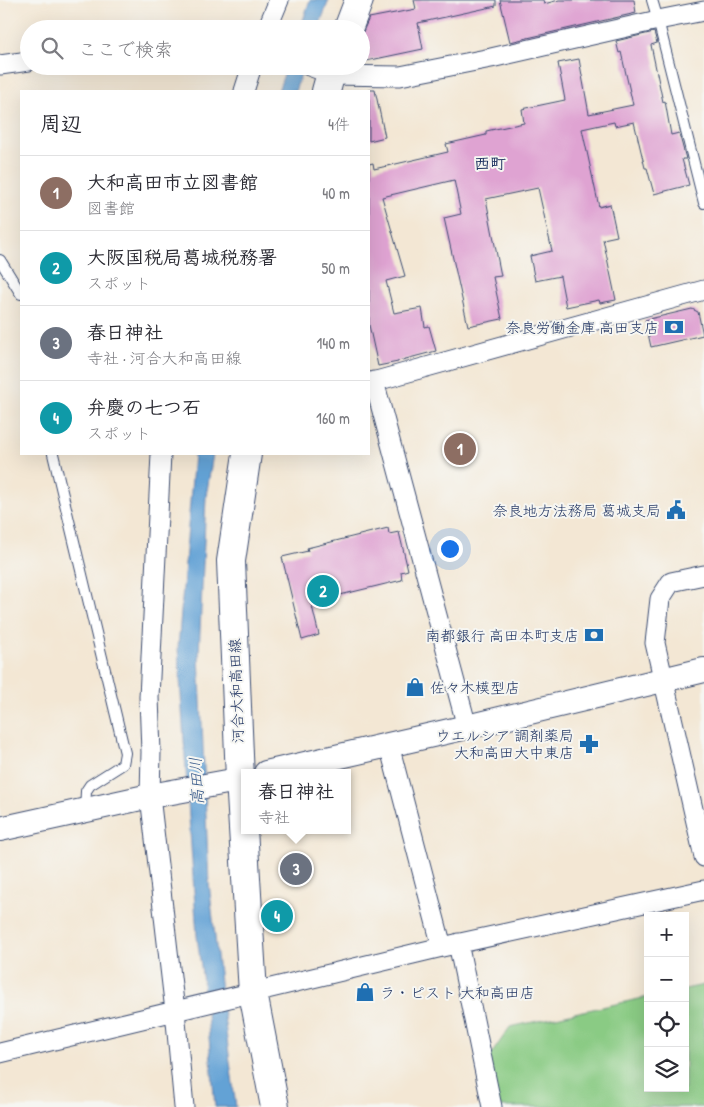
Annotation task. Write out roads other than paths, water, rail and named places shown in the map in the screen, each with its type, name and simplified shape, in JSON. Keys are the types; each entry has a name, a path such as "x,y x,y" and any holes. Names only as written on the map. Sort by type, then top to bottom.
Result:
{"main road":[{"path":"351,20 359,0"},
{"name":"河合大和高田線","path":"247,455 231,561 245,994 275,1107"}],"street":[{"path":"271,20 279,0"},
{"path":"362,75 400,76 492,58 704,11"},
{"path":"0,65 20,62"},
{"path":"244,90 249,75"},
{"path":"467,727 372,382 704,290"},
{"path":"161,455 149,697 150,752 158,795 184,1009 184,1107"},
{"path":"704,575 671,582 660,599 655,643 704,857"},
{"path":"284,769 704,670"},
{"path":"389,745 450,945 492,1107"},
{"path":"0,829 237,780"},
{"path":"1,1050 184,1009 450,945 704,890"}],"lane":[{"path":"652,0 704,204"},
{"path":"0,260 20,292"},
{"path":"53,455 125,753 123,764 90,784 86,791 85,810"}],"water":[{"path":"310,0 329,0 321,20 303,20"},
{"path":"284,75 301,75 295,90 278,90"},
{"name":"高田川","path":"194,455 213,455 206,497 199,655 209,883 236,1107 215,1107 207,1014 197,936 178,648"}],"place":[{"name":"奈良労働金庫 高田支店","path":"674,327"},
{"name":"大和高田市立図書館","path":"460,449"},
{"name":"奈良地方法務局 葛城支局","path":"676,510"},
{"name":"大阪国税局葛城税務署","path":"323,591"},
{"name":"南都銀行 高田本町支店","path":"594,635"},
{"name":"佐々木模型店","path":"415,687"},
{"name":"ウエルシア 調剤薬局 大和高田大中東店","path":"589,744"},
{"name":"春日神社","path":"296,869"},
{"name":"弁慶の七つ石","path":"277,916"},
{"name":"ラ・ピスト 大和高田店","path":"365,992"}],"district":[{"name":"西町","path":"490,163"}]}
